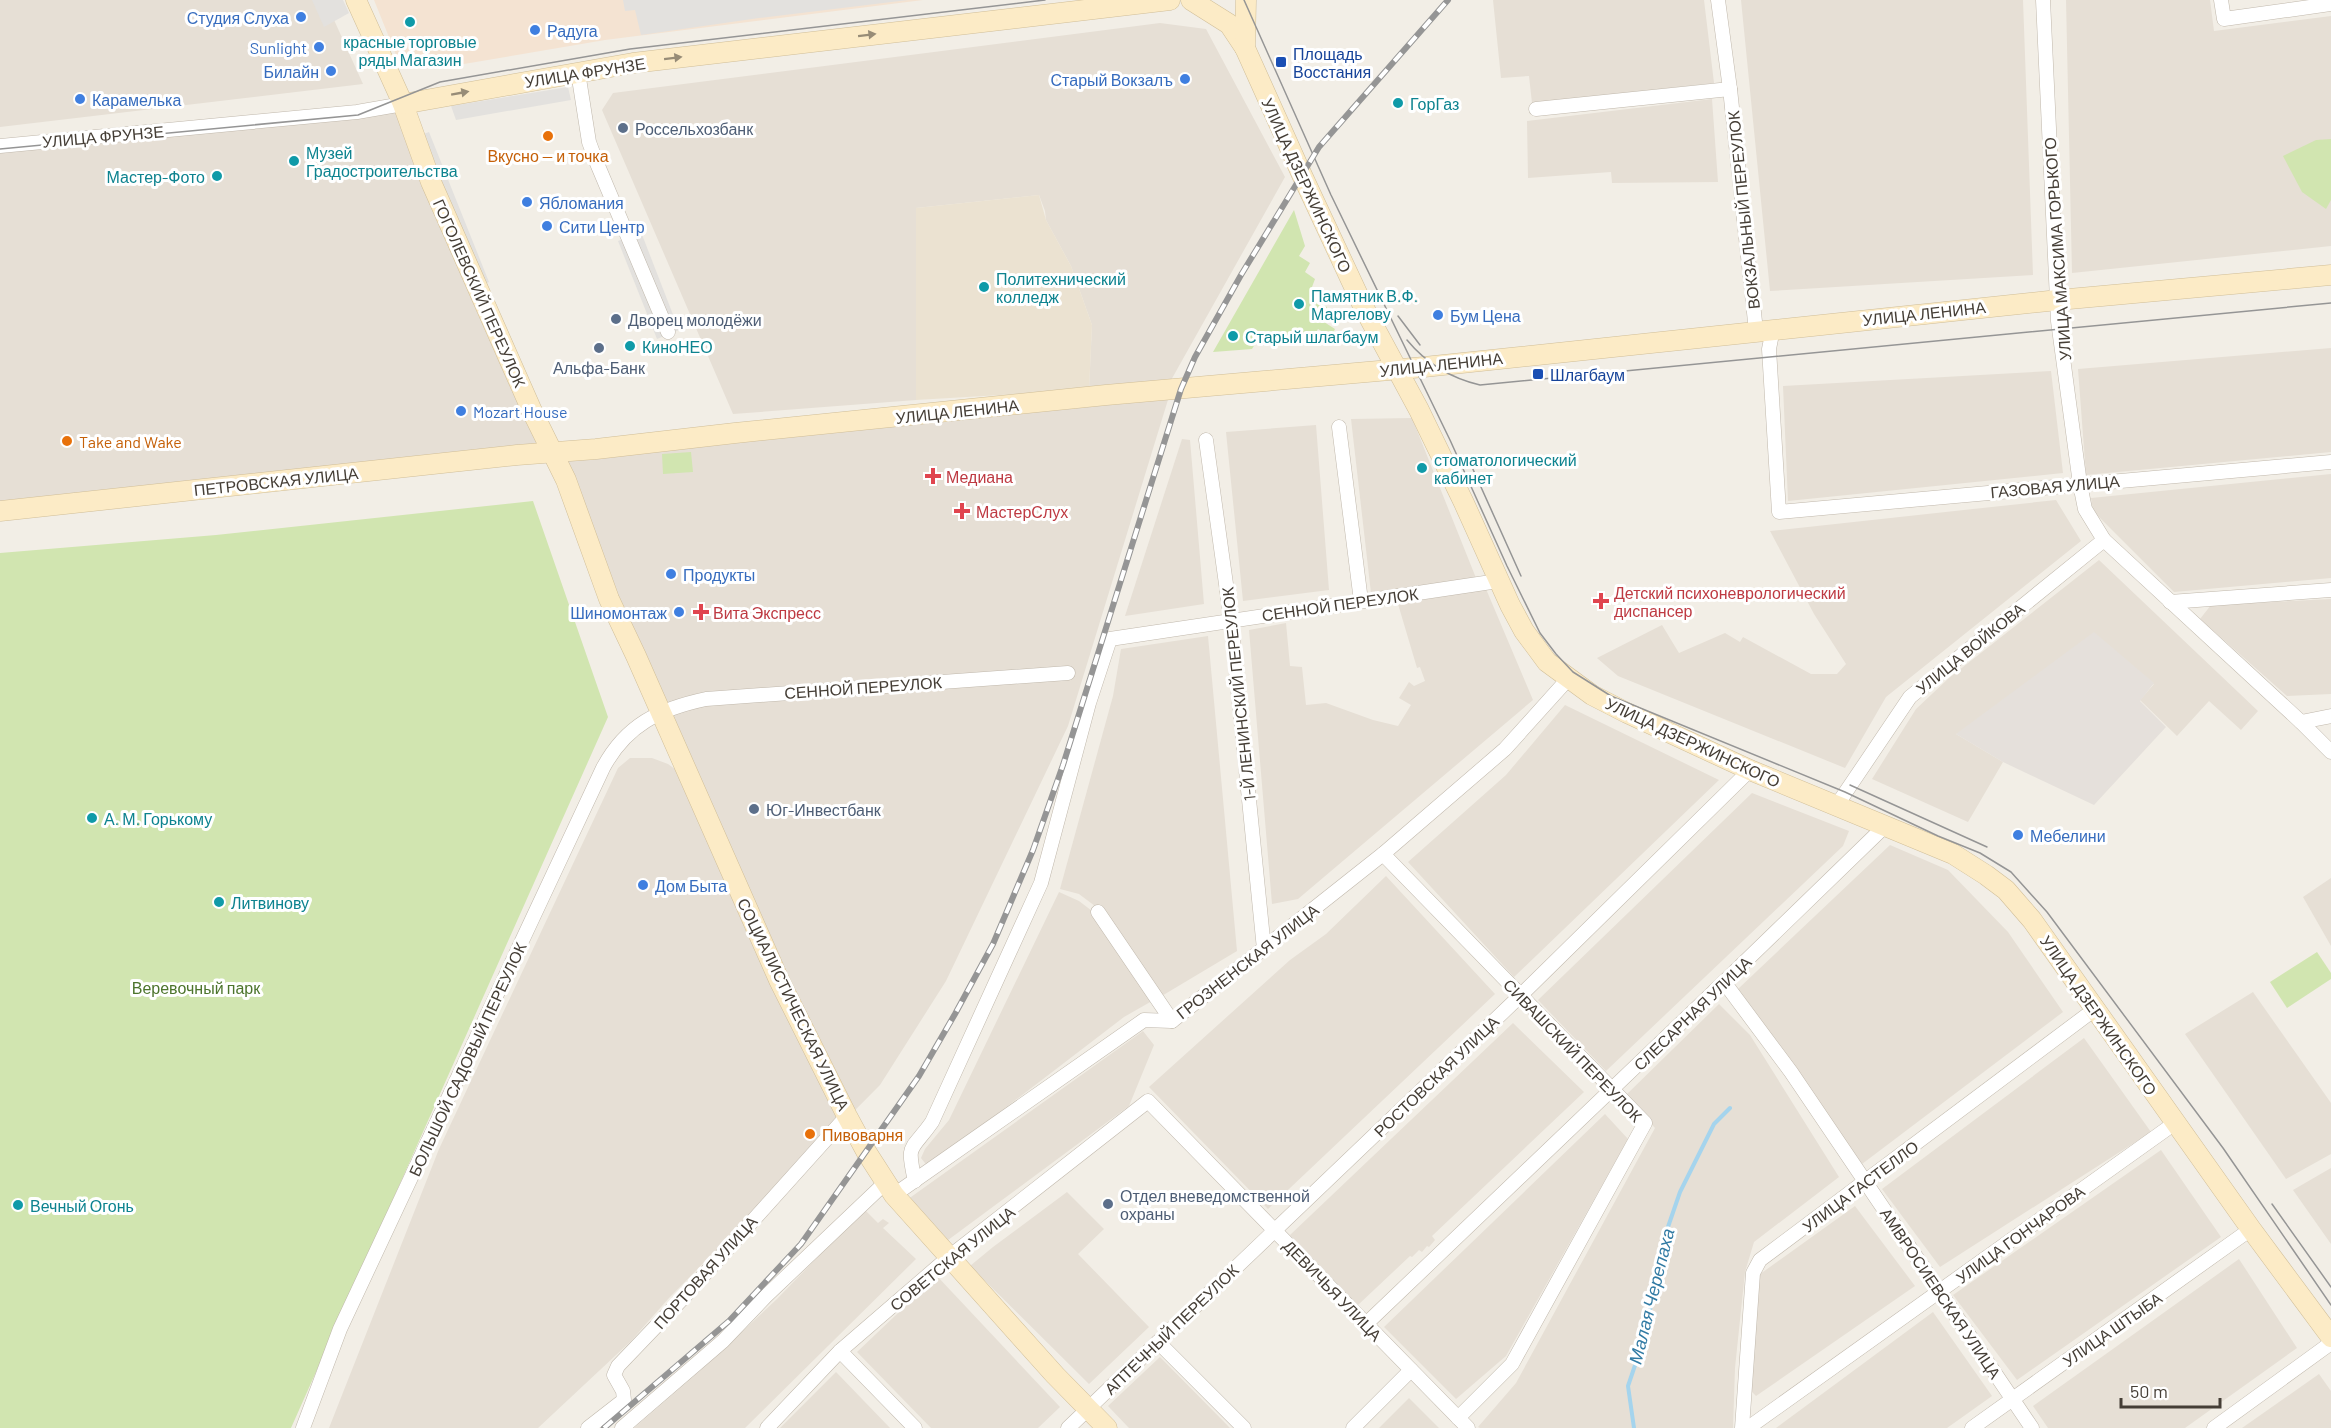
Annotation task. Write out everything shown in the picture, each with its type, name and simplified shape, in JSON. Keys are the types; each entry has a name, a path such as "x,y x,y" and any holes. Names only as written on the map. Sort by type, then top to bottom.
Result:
{"main road":[{"name":"ГОГОЛЕВСКИЙ ПЕРЕУЛОК","path":"356,0 403,104 431,182 551,451"},
{"name":"УЛИЦА ФРУНЗЕ","path":"403,104 645,62 1112,2 1170,0"},
{"path":"1191,0 1229,24 1245,48"},
{"name":"УЛИЦА ДЗЕРЖИНСКОГО","path":"1244,0 1245,48 1364,308 1419,410 1498,580 1524,630 1547,662 1592,695 1627,713 1750,770 1953,854 2006,890 2032,920 2175,1123 2331,1337"},
{"name":"УЛИЦА ЛЕНИНА","path":"551,451 596,449 1106,395 1396,369 2058,300 2331,275"},
{"name":"ПЕТРОВСКАЯ УЛИЦА","path":"0,511 551,451"},
{"name":"СОЦИАЛИСТИЧЕСКАЯ УЛИЦА","path":"551,451 566,480 609,599 779,980 847,1116 890,1189 949,1257 1107,1428"}],"street":[{"path":"1229,24 1244,0"},
{"name":"ВОКЗАЛЬНЫЙ ПЕРЕУЛОК","path":"1718,0 1768,349 1779,512"},
{"name":"УЛИЦА МАКСИМА ГОРЬКОГО","path":"2043,0 2058,321 2079,484 2085,509 2104,540 2331,752"},
{"path":"2221,0 2224,19 2331,4"},
{"path":"578,72 589,142 668,332"},
{"name":"ВОКЗАЛЬНЫЙ ПЕРЕУЛОК","path":"1536,109 1730,88"},
{"name":"УЛИЦА ФРУНЗЕ","path":"0,146 357,112 403,104"},
{"path":"1339,428 1361,601"},
{"name":"1-Й ЛЕНИНСКИЙ ПЕРЕУЛОК","path":"1206,440 1232,620 1264,949"},
{"name":"ГАЗОВАЯ УЛИЦА","path":"1779,512 2331,462"},
{"name":"УЛИЦА ВОЙКОВА","path":"1837,805 1910,697 2104,540"},
{"name":"СЕННОЙ ПЕРЕУЛОК","path":"915,1181 909,1155 911,1149 932,1122 1041,883 1089,703 1110,639 1498,580"},
{"path":"2170,602 2331,590"},
{"name":"СЕННОЙ ПЕРЕУЛОК","path":"661,712 706,699 1068,673"},
{"name":"ГРОЗНЕНСКАЯ УЛИЦА","path":"890,1189 915,1181 1144,1020 1172,1021 1383,854 1505,749 1568,679"},
{"name":"БОЛЬШОЙ САДОВЫЙ ПЕРЕУЛОК","path":"303,1428 340,1329 603,768 620,741 639,725 661,712"},
{"path":"2301,722 2331,716"},
{"name":"РОСТОВСКАЯ УЛИЦА","path":"1275,1230 1521,995 1750,770"},
{"name":"СЛЕСАРНАЯ УЛИЦА","path":"1366,1324 1886,825"},
{"name":"СИВАШСКИЙ ПЕРЕУЛОК","path":"1383,854 1645,1123 1512,1364 1463,1423"},
{"path":"1098,912 1172,1021"},
{"name":"АМВРОСИЕВСКАЯ УЛИЦА","path":"1724,982 1791,1072 2032,1428"},
{"name":"УЛИЦА ГАСТЕЛЛО","path":"1742,1428 1753,1273 1760,1260 2095,1009"},
{"name":"ДЕВИЧЬЯ УЛИЦА","path":"1148,1101 1463,1423"},
{"name":"СОВЕТСКАЯ УЛИЦА","path":"767,1428 840,1351 949,1257 1148,1101"},
{"name":"ПОРТОВАЯ УЛИЦА","path":"588,1428 624,1400 623,1391 614,1375 618,1366 685,1296 847,1116"},
{"name":"УЛИЦА ГОНЧАРОВА","path":"1748,1428 2175,1123"},
{"path":"622,1428 723,1341 766,1296 890,1189"},
{"name":"УЛИЦА ШТЫБА","path":"1972,1428 2252,1229"},
{"name":"АПТЕЧНЫЙ ПЕРЕУЛОК","path":"1068,1428 1275,1230"},
{"path":"1158,1342 1244,1428"},
{"path":"2214,1428 2331,1343"},
{"path":"840,1351 915,1428"},
{"path":"1353,1428 1411,1370"}],"shaded area":[{"path":"0,0 325,0 363,84 0,127"},
{"path":"312,0 343,0 349,13 324,27"},
{"name":"Радуга","path":"374,0 923,0 605,40 452,66 413,69 399,62"},
{"path":"623,0 908,0 641,35 635,10 625,11"},
{"path":"1493,0 1704,0 1714,83 1532,103 1529,76 1501,78"},
{"path":"1741,0 2023,0 2033,275 1770,291"},
{"path":"2066,0 2210,0 2214,31 2331,16 2331,246 2072,273"},
{"path":"1160,23 1206,29 1285,177 1170,382 1089,390 1092,325 1071,266 1046,220 1039,195 916,208 916,400 733,414 602,110 613,93"},
{"path":"568,87 571,100 456,120 451,106"},
{"path":"1712,99 1718,182 1612,183 1611,172 1528,178 1527,121"},
{"path":"403,104 551,451 0,511 0,146"},
{"path":"429,132 489,282 481,286 421,135"},
{"path":"1039,195 1046,220 1071,266 1092,325 1089,390 916,400 916,208"},
{"path":"641,232 679,330 657,339 618,241"},
{"path":"2331,348 2331,452 2086,475 2078,369"},
{"path":"2051,371 2063,473 1788,501 1783,386"},
{"path":"1171,390 1068,726 946,981 880,1085 669,1298 631,1341 538,1428 329,1428 439,1149 618,768 630,758 652,758 668,764 690,780 551,451"},
{"path":"1412,418 1476,578 1371,593 1351,419"},
{"path":"1316,425 1329,590 1243,601 1226,432"},
{"path":"1182,439 1190,440 1204,604 1125,616"},
{"path":"2331,474 2331,578 2174,592 2093,511 2091,498"},
{"path":"2056,500 2081,541 1886,697 1845,768 1618,676 1597,658 1662,625 1679,653 1725,633 1740,642 1743,637 1811,674 1837,674 1846,664 1814,614 1770,531"},
{"path":"2099,560 2258,711 2241,730 2209,701 2177,736 2140,700 2154,684 1956,734 2003,762 1968,822 1872,779 1916,709 1949,678"},
{"path":"1486,589 1533,700 1298,899 1272,904 1249,630 1286,623 1290,666 1302,667 1306,705 1326,703 1373,720 1398,726 1411,705 1399,698 1409,682 1414,686 1425,681 1420,667 1417,668 1398,604"},
{"path":"2331,599 2331,694 2287,696 2200,619 2211,605"},
{"path":"2094,632 2154,683 2140,701 2166,727 2094,805 2003,762 1956,734"},
{"path":"1208,636 1237,951 1160,997 1099,909 1079,894 1060,889 1113,696 1121,649"},
{"path":"1565,705 1719,780 1514,977 1408,862 1506,775"},
{"path":"1752,793 1849,831 1843,846 1606,1071 1538,1000"},
{"path":"1890,845 1948,870 2008,932 2063,1012 1862,1164 1738,989"},
{"path":"1386,876 1495,994 1268,1209 1149,1087 1290,960 1326,934"},
{"path":"2331,878 2331,946 2303,897"},
{"path":"1059,892 1079,901 1096,914 1152,1001 1124,1017 928,1167 921,1158 925,1149 949,1120"},
{"path":"2253,992 2331,1103 2331,1154 2286,1179 2185,1034"},
{"path":"1719,1004 1750,1035 1839,1177 1754,1242 1745,1272 1735,1368 1733,1428 1478,1427 1516,1383 1655,1128 1625,1096"},
{"path":"1513,1023 1584,1092 1432,1236 1435,1240 1429,1247 1410,1256 1358,1305 1290,1235"},
{"path":"1143,1031 1154,1045 1129,1106 944,1243 904,1202"},
{"path":"2084,1038 2151,1132 1940,1267 1882,1189"},
{"path":"1605,1114 1628,1139 1506,1356 1456,1399 1384,1327"},
{"path":"2161,1150 2221,1237 2017,1380 1953,1295"},
{"path":"2331,1168 2331,1244 2293,1190"},
{"path":"1067,1192 1104,1229 1078,1254 1149,1327 1089,1384 970,1266"},
{"path":"1855,1206 1915,1286 1756,1396 1749,1389 1756,1277"},
{"path":"864,1209 878,1223 883,1219 889,1223 883,1228 916,1259 745,1428 634,1428 701,1370 777,1299"},
{"path":"2239,1259 2297,1348 2185,1428 2048,1428 2033,1406"},
{"path":"937,1276 1060,1407 1038,1428 931,1428 857,1352"},
{"path":"1933,1312 1992,1396 1947,1428 1776,1428"},
{"path":"1160,1357 1230,1428 1129,1428 1108,1406"},
{"path":"836,1372 890,1428 780,1428"},
{"path":"2319,1374 2331,1391 2331,1428 2242,1428"},
{"path":"1409,1398 1439,1428 1379,1428"}],"green space":[{"path":"2331,139 2331,200 2326,209 2302,192 2283,156 2316,140"},
{"path":"1294,210 1305,246 1299,256 1310,263 1305,272 1315,279 1312,287 1321,293 1316,301 1327,307 1321,320 1335,329 1331,337 1318,329 1312,339 1301,333 1296,343 1280,334 1273,346 1259,338 1252,349 1213,352"},
{"path":"691,452 693,472 663,474 662,454"},
{"name":"Веревочный парк","path":"533,501 608,717 291,1428 0,1428 0,553 216,535"},
{"path":"2317,952 2331,973 2331,979 2287,1008 2270,982"}],"waterway":[{"name":"Малая Черепаха","path":"1634,1428 1628,1386 1647,1330 1658,1256 1680,1192 1714,1124 1730,1108"}],"tram line":[{"path":"0,149 358,115 440,82 630,49 1045,0"},
{"path":"1244,0 1331,195 1450,440 1507,566 1540,633 1556,654 1573,672 1611,696 1845,792 1938,836 1980,853 2011,872 2047,912 2223,1148 2331,1305"},
{"path":"1407,340 1422,356 1439,368 1480,385 2331,303"},
{"path":"1398,316 1420,345"},
{"path":"1467,456 1521,576"},
{"path":"1850,785 1987,847"},
{"path":"2272,1204 2331,1287"}],"railway":[{"path":"604,1428 729,1321 801,1244 919,1076 993,944 1033,850 1063,765 1181,389 1195,357 1241,275 1319,147 1448,0"}],"place":[{"name":"Студия Слуха","path":"301,17"},
{"name":"красные торговые ряды Магазин","path":"410,22"},
{"name":"Радуга","path":"535,30"},
{"name":"Sunlight","path":"319,47"},
{"name":"Площадь Восстания","path":"1281,62"},
{"name":"Билайн","path":"331,71"},
{"name":"Старый Вокзалъ","path":"1185,79"},
{"name":"Карамелька","path":"80,99"},
{"name":"ГорГаз","path":"1398,103"},
{"name":"Россельхозбанк","path":"623,128"},
{"name":"Вкусно — и точка","path":"548,136"},
{"name":"Музей Градостроительства","path":"294,161"},
{"name":"Мастер-Фото","path":"217,176"},
{"name":"Ябломания","path":"527,202"},
{"name":"Сити Центр","path":"547,226"},
{"name":"Политехнический колледж","path":"984,287"},
{"name":"Памятник В.Ф. Маргелову","path":"1299,304"},
{"name":"Бум Цена","path":"1438,315"},
{"name":"Дворец молодёжи","path":"616,319"},
{"name":"Старый шлагбаум","path":"1233,336"},
{"name":"КиноНЕО","path":"630,346"},
{"name":"Альфа-Банк","path":"599,348"},
{"name":"Шлагбаум","path":"1538,374"},
{"name":"Mozart House","path":"461,411"},
{"name":"Take and Wake","path":"67,441"},
{"name":"стоматологический кабинет","path":"1422,468"},
{"name":"Медиана","path":"933,476"},
{"name":"МастерСлух","path":"962,511"},
{"name":"Продукты","path":"671,574"},
{"name":"Детский психоневрологический диспансер","path":"1601,601"},
{"name":"Шиномонтаж","path":"679,612"},
{"name":"Вита Экспресс","path":"701,612"},
{"name":"Юг-Инвестбанк","path":"754,809"},
{"name":"А. М. Горькому","path":"92,818"},
{"name":"Мебелини","path":"2018,835"},
{"name":"Дом Быта","path":"643,885"},
{"name":"Литвинову","path":"219,902"},
{"name":"Пивоварня","path":"810,1134"},
{"name":"Отдел вневедомственной охраны","path":"1108,1204"},
{"name":"Вечный Огонь","path":"18,1205"}]}
